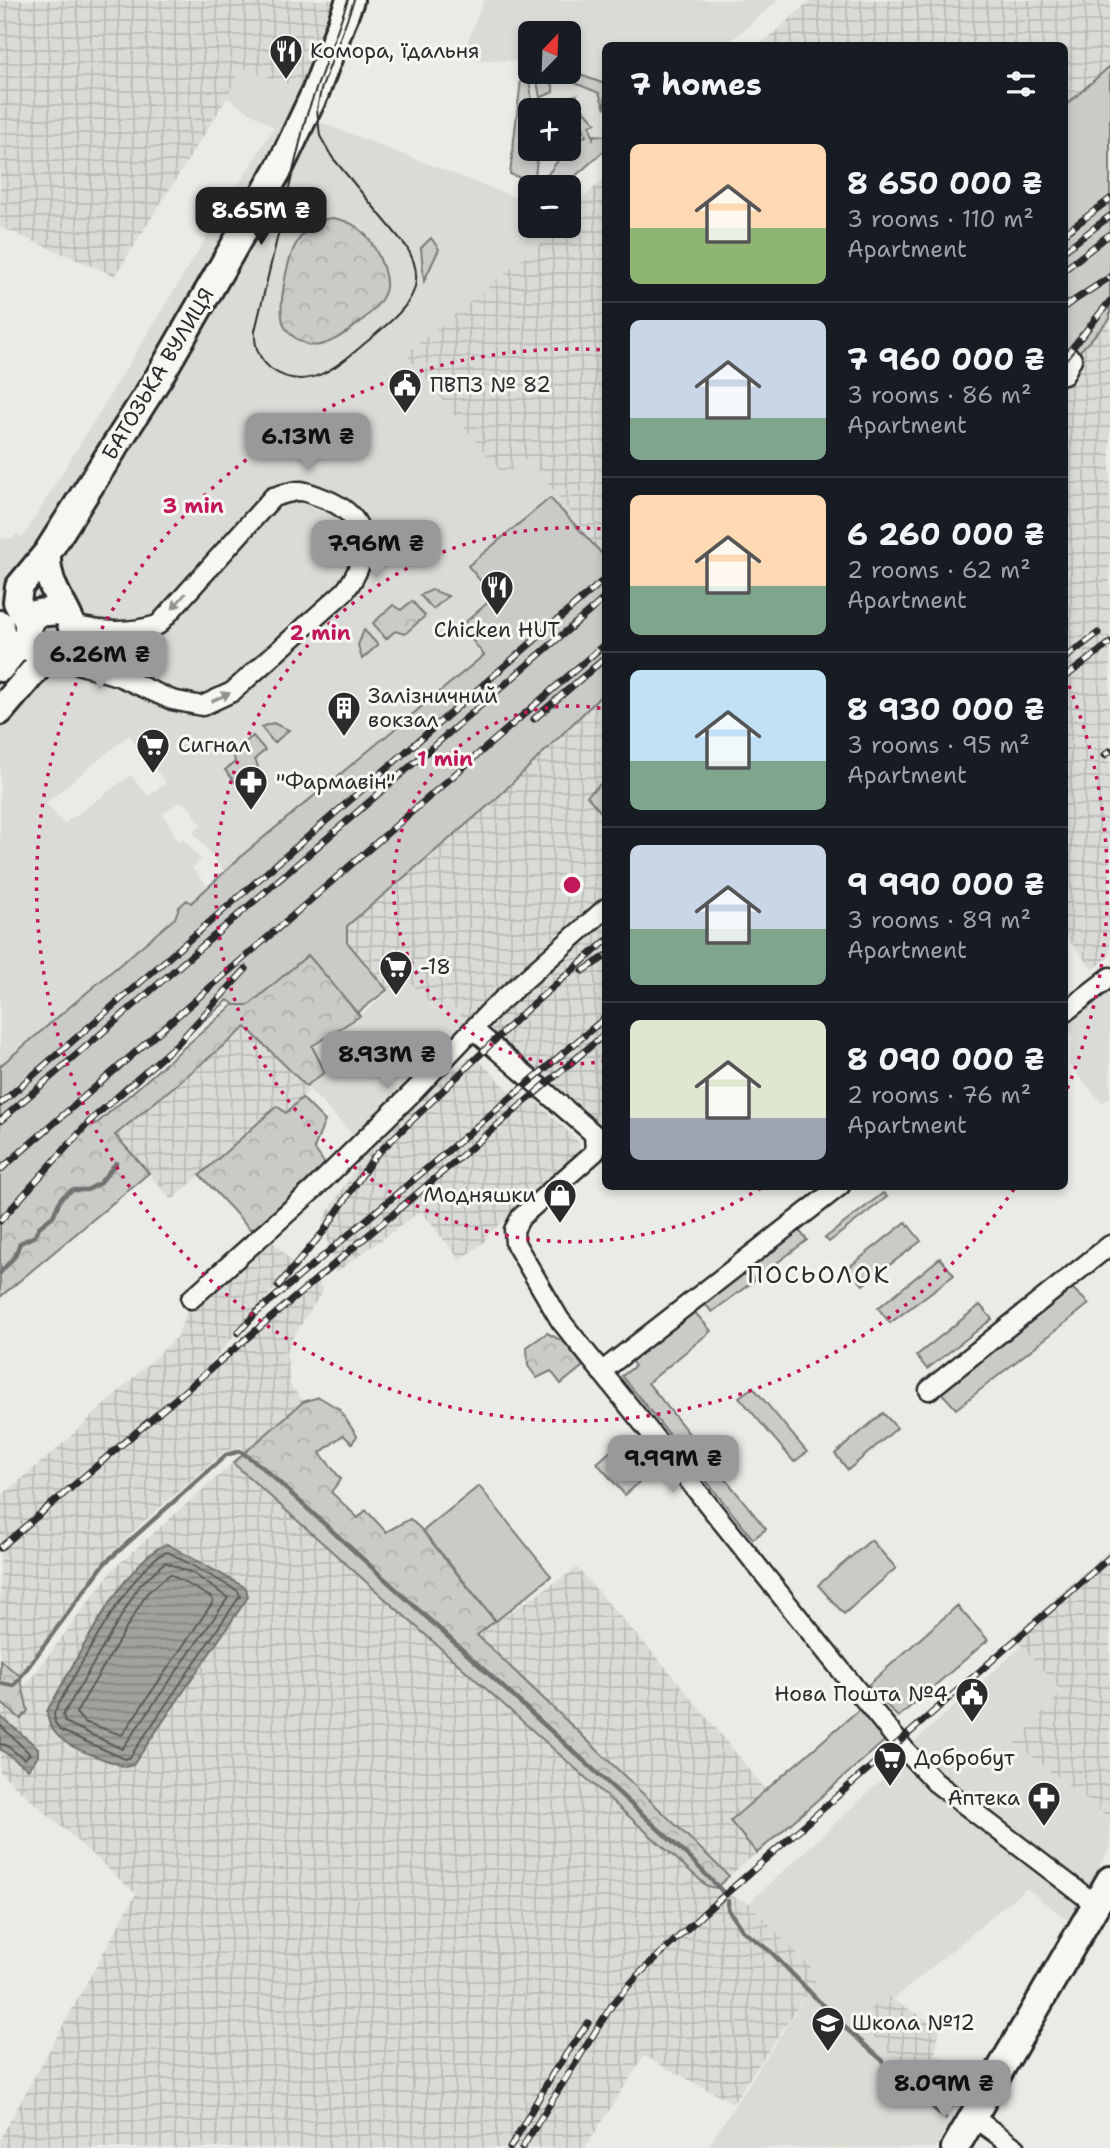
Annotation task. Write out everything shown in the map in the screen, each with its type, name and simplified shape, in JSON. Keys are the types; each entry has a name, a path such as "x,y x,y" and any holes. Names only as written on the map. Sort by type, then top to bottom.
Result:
{"main road":[{"name":"БАТОЗЬКА ВУЛИЦЯ","path":"9,589 47,553 159,377 281,165 315,93 350,0"},
{"path":"0,711 50,657 71,645 65,617 49,584 47,553"},
{"path":"9,589 38,593 65,617"},
{"path":"9,589 17,603 32,650 50,657"},
{"path":"0,610 27,630"},
{"path":"3,664 38,612 65,617"},
{"path":"0,624 3,664"},
{"path":"955,2148 1110,1880"}],"street":[{"path":"50,657 118,676 172,700 202,706 232,692 345,591 359,573 365,549 359,526 339,504 301,491 273,497 158,625 132,632 106,632 65,617"},
{"path":"191,1299 313,1190 473,1029 602,912"},
{"path":"1068,1010 1110,977"},
{"path":"473,1029 594,1134 595,1152 521,1217 514,1230 516,1243 560,1320 905,1751 935,1782 1095,1903"},
{"path":"601,1372 835,1190"},
{"path":"929,1390 1110,1245"},
{"path":"974,2117 1016,2148"}],"shaded area":[{"path":"0,0 350,0 315,93 240,68 227,98 115,276 0,227"},
{"path":"484,0 778,0 729,42 602,42 602,153 577,175 518,177 510,174 518,105 518,161 581,161 581,98 519,98 520,84 581,84 581,21 518,21 518,62 461,58"},
{"path":"811,0 1110,0 1110,66 1068,103 1068,42 764,42"},
{"path":"240,68 315,93 301,115 518,198 518,238 560,238 503,475 529,457 602,552 602,566 232,881 193,832 202,825 186,804 179,802 163,814 179,842 183,839 201,860 192,868 209,888 191,904 179,907 175,917 0,1066 0,696 44,643 0,610 0,538 13,539 16,534 23,537 274,127 227,98","holes":["129,735 166,783 148,796 131,775 64,824 46,803"]},
{"path":"602,181 602,553 529,458 503,475 406,354 548,238 581,238 581,200"},
{"path":"1110,319 1110,956 1093,970 1068,939 1068,364"},
{"path":"602,695 602,783 587,796 602,814 602,1119 594,1123 588,1121 476,1014 467,1022 447,1000 435,1010 406,977 388,992 347,942 347,926 496,799"},
{"path":"406,977 434,1010 447,1000 473,1029 361,1143 306,1086 325,1072 312,1046 360,1016"},
{"path":"1110,985 1110,1098 1102,1103 1069,1064 1073,1037 1068,1028 1068,1018"},
{"path":"247,1027 309,1091 286,1114 277,1106 172,1200 115,1135"},
{"path":"468,1058 479,1060 525,1107 534,1099 580,1143 578,1157 491,1232 482,1244 460,1260 421,1211 335,1273 323,1220 356,1167 383,1135 408,1109"},
{"path":"265,1233 295,1265 201,1374 292,1299 319,1283 323,1291 293,1337 286,1353 291,1386 303,1402 246,1451 241,1447 224,1452 141,1524 105,1560 20,1676 0,1660 0,1497 58,1448 177,1337 191,1299"},
{"path":"233,1463 707,1886 749,1903 819,1976 733,2103 644,2056 585,2148 0,2148 0,2139 136,1894 0,1772 0,1710 31,1679 113,1569"},
{"path":"1110,1549 1110,1819 1015,1743 1062,1692 1013,1636"},
{"path":"577,1568 668,1670 766,1790 730,1821 757,1853 729,1876 476,1635"},
{"path":"1022,1646 1062,1692 1015,1743 1110,1819 1110,1848 1068,1920 1026,1888 893,2000 886,1996 914,2083 953,2119 935,2148 707,2148 819,1976 749,1903 909,1755 905,1750"},
{"path":"886,1996 940,2027 935,2054 978,2076 953,2119 858,2020"}],"green space":[{"path":"1110,66 1110,319 1068,364 1068,103"},
{"path":"581,75 602,83 602,101 599,93 578,84 581,84"},
{"path":"520,84 530,84 532,98 519,98"},
{"path":"538,84 553,85 553,92 540,98"},
{"path":"518,105 518,161 537,161 535,175 518,177 510,174"},
{"path":"582,108 596,123 590,125 593,138 594,135 602,136 602,153 577,175 547,175 558,161 581,161 581,137 586,136"},
{"path":"333,218 352,224 366,236 381,261 386,287 378,304 360,322 338,337 315,346 305,344 285,327 282,310 284,286 289,262 299,239 316,223"},
{"path":"431,238 439,249 424,281 421,248"},
{"path":"550,498 602,554 602,695 496,799 347,926 347,942 387,990 348,1020 249,1015 228,1000 78,1133 50,1162 0,1225 0,1066 175,918 179,907 187,900 191,903 245,853 484,655 461,626 494,597 468,566"},
{"path":"432,590 448,596 433,609 420,595"},
{"path":"412,601 425,616 405,634 395,631 386,639 373,623 393,605 401,610"},
{"path":"59,621 62,643 44,647 35,630 37,625"},
{"path":"364,630 378,645 362,659 358,645"},
{"path":"273,723 289,730 274,743 261,727"},
{"path":"253,736 265,750 255,759 258,767 238,786 225,770 235,762 233,752"},
{"path":"602,783 602,814 587,796"},
{"path":"308,955 360,1016 312,1046 325,1072 306,1086 246,1027 115,1135 149,1173 0,1297 0,1225 15,1203 92,1119 96,1124 233,1005 249,1005"},
{"path":"401,1036 421,1059 418,1063 395,1037"},
{"path":"302,1098 325,1121 314,1148 325,1164 252,1231 200,1175 277,1106 286,1113"},
{"path":"883,1193 887,1197 829,1242 825,1238"},
{"path":"906,1222 921,1241 863,1285 848,1268"},
{"path":"797,1228 807,1240 761,1275 751,1265"},
{"path":"940,1258 954,1275 890,1323 878,1308"},
{"path":"746,1268 755,1280 712,1312 703,1302"},
{"path":"1070,1286 1089,1304 956,1409 940,1391"},
{"path":"980,1305 992,1319 927,1369 916,1356"},
{"path":"693,1310 711,1331 648,1383 766,1529 753,1539 622,1376 635,1366 630,1360"},
{"path":"547,1333 564,1342 583,1366 561,1384 551,1371 537,1378 528,1366 527,1347"},
{"path":"753,1387 807,1452 794,1462 739,1397"},
{"path":"319,1397 339,1409 357,1436 352,1443 343,1435 320,1453 341,1479 331,1492 358,1518 366,1510 386,1532 410,1519 422,1530 495,1621 477,1635 729,1876 716,1888 707,1886 233,1463 303,1402"},
{"path":"883,1413 897,1428 848,1470 835,1454"},
{"path":"621,1442 649,1474 625,1495 597,1463"},
{"path":"479,1486 551,1576 496,1621 423,1531"},
{"path":"871,1540 896,1568 844,1614 818,1585"},
{"path":"957,1606 988,1640 898,1717 868,1685"},
{"path":"0,1660 20,1676 28,1711 21,1719 0,1702"},
{"path":"862,1707 888,1738 757,1853 730,1821"}],"water":[{"path":"167,1544 246,1588 248,1597 133,1765 125,1767 88,1754 64,1741 49,1723 47,1711 117,1593 151,1554"},
{"path":"0,1716 38,1748 38,1756 28,1769 0,1749"}],"waterway":[{"path":"0,1273 15,1256 20,1243 35,1236 39,1227 53,1216 61,1198 72,1190 87,1190 100,1183 116,1163"},
{"path":"0,1683 14,1686 105,1563 226,1455 240,1451 261,1466 689,1857 722,1891"},
{"path":"728,1901 728,1909 742,1930 771,1952 841,2024 883,2061"},
{"path":"902,2079 945,2118"}],"tram line":[{"path":"348,0 306,117 255,331 255,342 263,361 271,369 299,379 324,373 348,357 403,309 415,287 414,261 406,246 332,157 320,136 317,109 321,90 354,0"}],"railway":[{"path":"1068,231 1110,199"},
{"path":"1068,248 1110,216"},
{"path":"1068,267 1110,234"},
{"path":"1068,304 1110,277"},
{"path":"1068,353 1110,301"},
{"path":"0,1104 602,581"},
{"path":"0,1121 602,600"},
{"path":"1068,656 1098,633"},
{"path":"1068,675 1110,643"},
{"path":"0,1170 602,646"},
{"path":"534,719 602,660"},
{"path":"1105,755 1110,751"},
{"path":"278,1286 324,1231 374,1157 525,1011 602,944"},
{"path":"583,971 602,959"},
{"path":"0,1221 92,1119 178,1043 246,969"},
{"path":"238,1333 256,1313 602,1020"},
{"path":"0,1548 602,1036"},
{"path":"522,2148 612,2005 638,1975 704,1913 1110,1557"},
{"path":"510,2148 553,2073 588,2023"}],"place":[{"name":"Комора, їдальня","path":"286,81"},
{"name":"ПВПЗ № 82","path":"405,415"},
{"name":"Chicken HUT","path":"497,617"},
{"name":"Залізничний вокзал","path":"344,738"},
{"name":"Сигнал","path":"153,775"},
{"name":"\"Фармавін\"","path":"251,812"},
{"name":"-18","path":"396,997"},
{"name":"Модняшки","path":"560,1225"},
{"name":"Нова Пошта №4","path":"972,1724"},
{"name":"Добробут","path":"890,1788"},
{"name":"Аптека","path":"1044,1828"},
{"name":"Школа №12","path":"828,2053"}],"district":[{"name":"ПОСЬОЛОК","path":"819,1275"}]}
